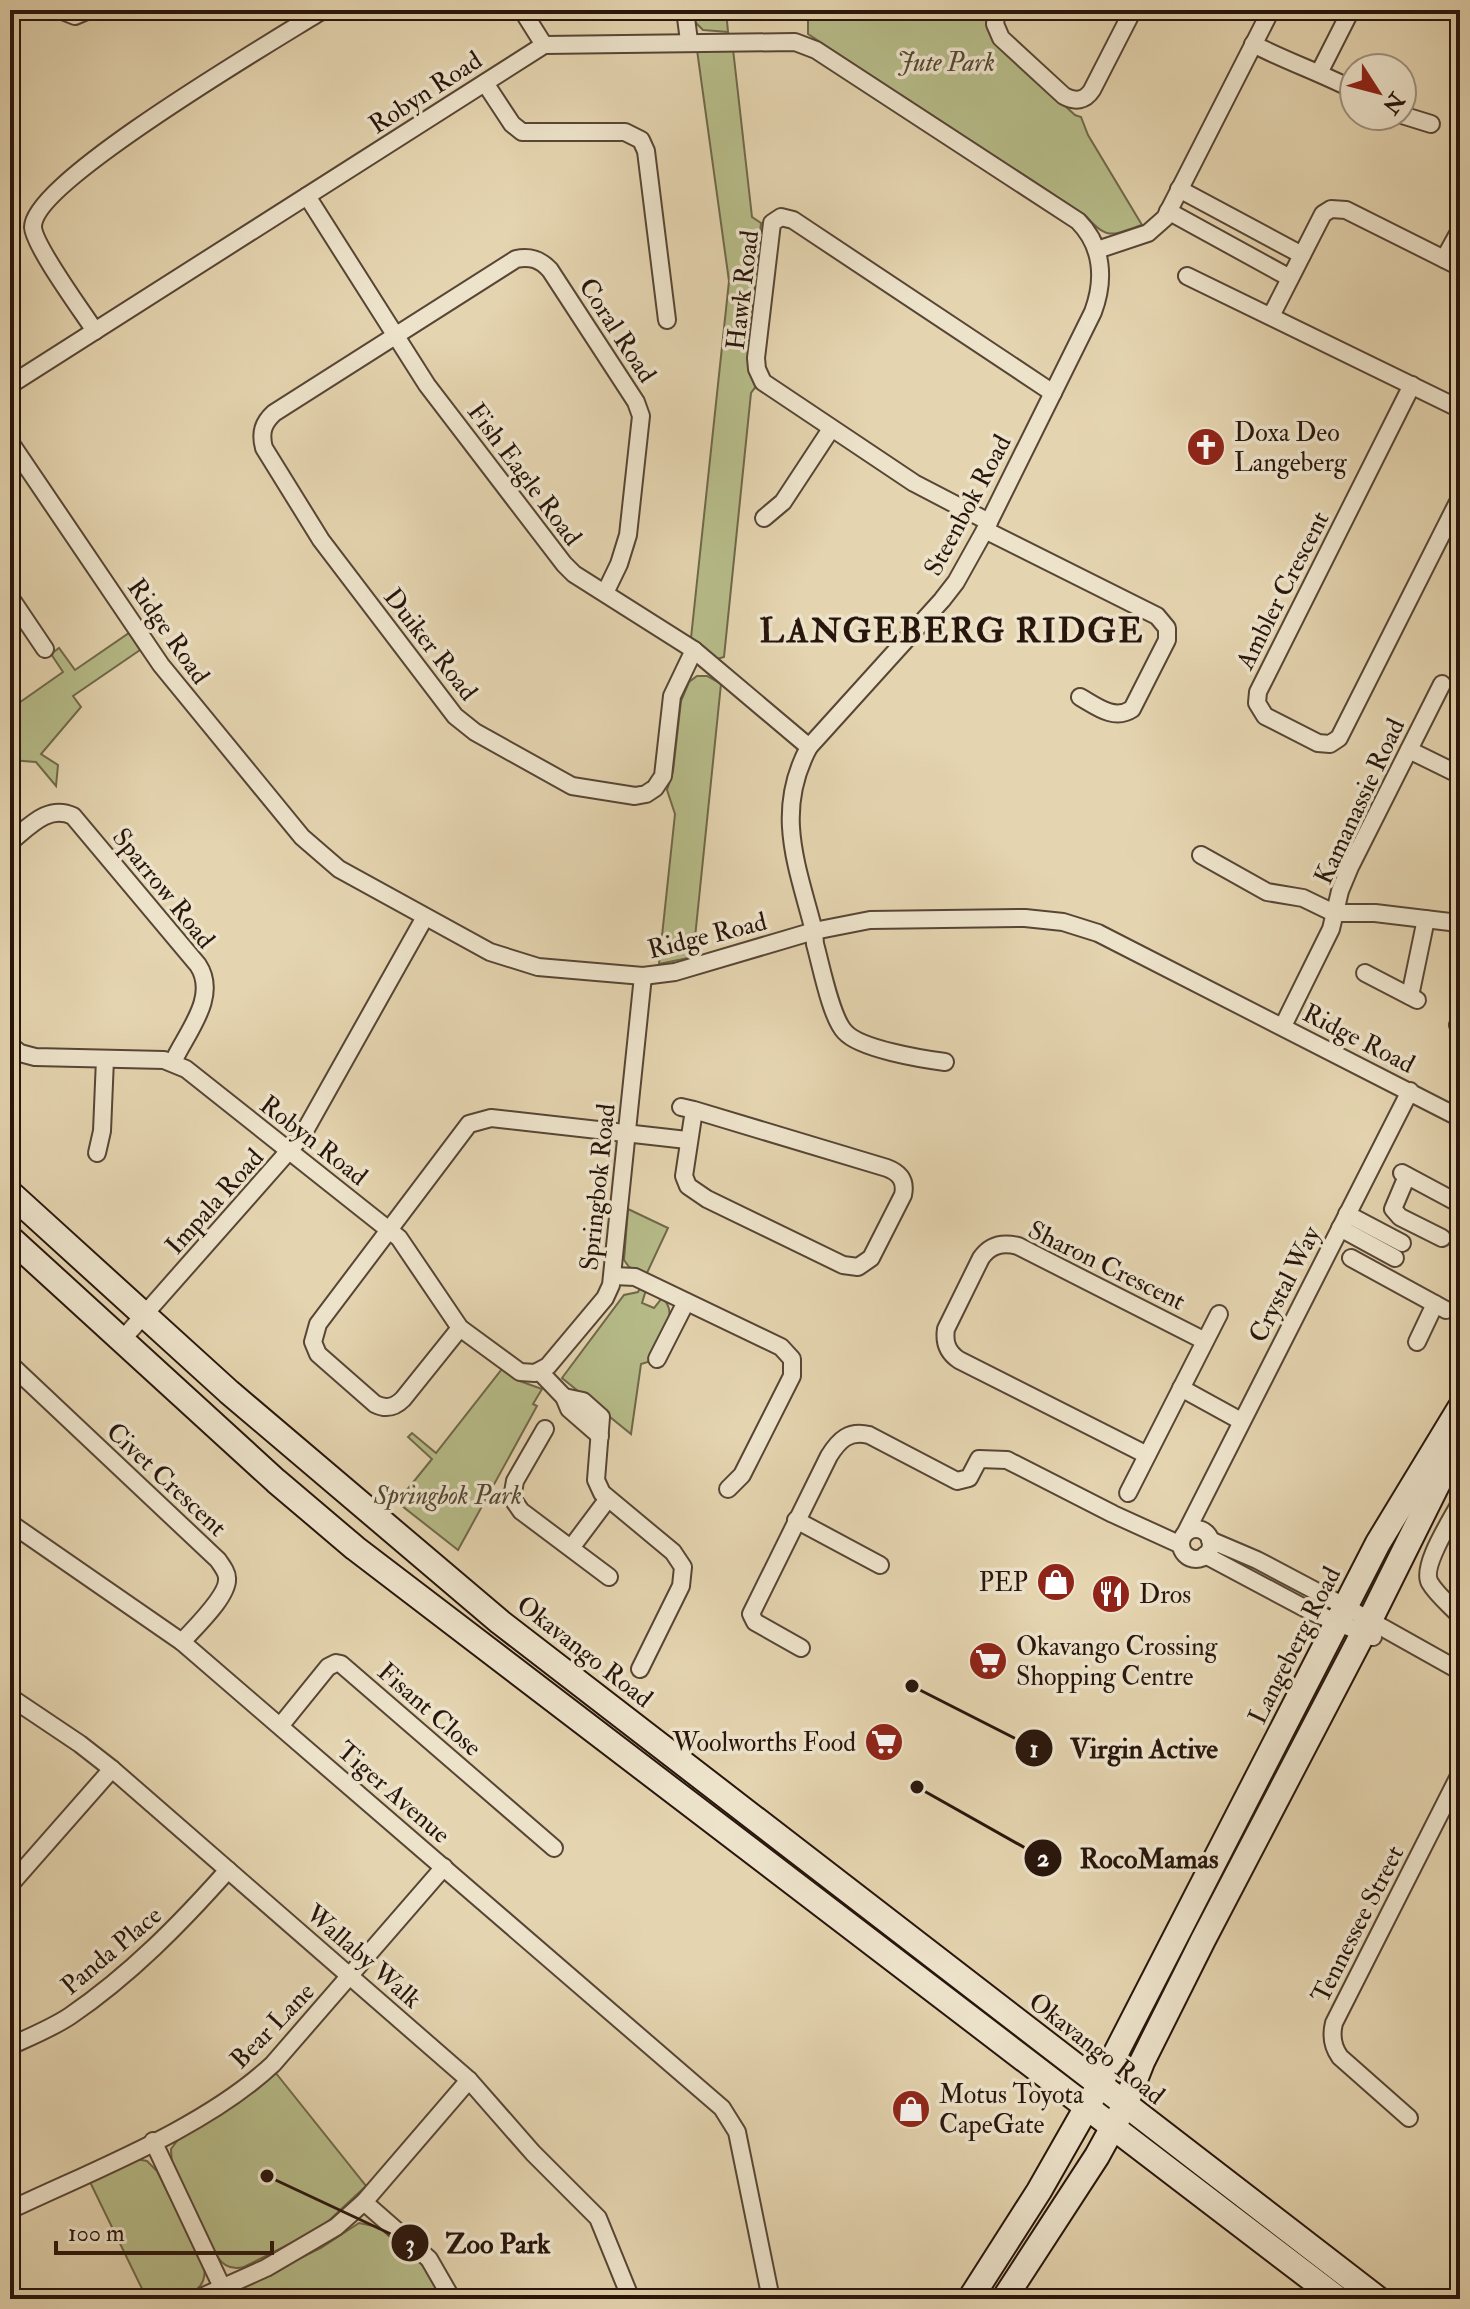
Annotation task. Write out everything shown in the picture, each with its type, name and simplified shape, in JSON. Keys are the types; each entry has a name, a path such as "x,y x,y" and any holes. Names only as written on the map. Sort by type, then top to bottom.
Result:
{"main road":[{"name":"Okavango Road","path":"10,1193 229,1392 500,1622 1378,2299"},
{"name":"Okavango Road","path":"10,1238 276,1481 355,1548 1338,2299"},
{"name":"Langeberg Road","path":"970,2299 1039,2191 1100,2084 1394,1514 1460,1408"},
{"name":"Langeberg Road","path":"1004,2299 1125,2105 1142,2062 1203,1940 1366,1628 1460,1439"}],"street":[{"path":"60,10 75,16 89,10"},
{"path":"95,331 38,242 33,223 38,211 74,175 112,144 323,10"},
{"path":"522,10 544,45 689,41 795,42 809,45 1078,221 1091,236 1097,250 1148,233 1159,224 1271,10"},
{"path":"685,10 689,41"},
{"path":"997,10 995,24 1001,38 1064,96 1075,100 1085,98 1092,90 1133,10"},
{"path":"1319,73 1351,10"},
{"path":"1253,44 1338,82"},
{"name":"Robyn Road","path":"10,385 544,45"},
{"path":"485,83 512,124 522,132 625,132 641,140 646,151 667,320"},
{"path":"1418,120 1431,124"},
{"path":"1179,189 1302,255"},
{"name":"Fish Eagle Road","path":"307,196 427,385 564,564 694,650 809,747"},
{"path":"1271,316 1323,214 1338,208 1460,267"},
{"path":"1168,211 1290,278"},
{"name":"Hawk Road","path":"1053,393 793,220 781,217 772,223 757,369 763,382 914,483 987,526 1157,616 1164,624 1167,640 1132,709 1123,714 1112,714 1080,697"},
{"path":"1444,259 1460,230"},
{"name":"Steenbok Road","path":"945,1062 916,1058 861,1042 844,1032 839,1024 815,944 789,829 793,784 809,747 947,594 987,526 1098,301 1101,280 1097,250"},
{"name":"Coral Road","path":"396,335 516,259 532,258 550,270 636,402 641,416 628,535 605,593"},
{"path":"1187,276 1460,409"},
{"name":"Duiker Road","path":"396,335 274,413 264,424 262,442 321,540 455,716 475,732 572,786 635,796 646,794 655,788 663,776 672,696 694,650"},
{"name":"Ambler Crescent","path":"1412,385 1258,692 1257,703 1265,716 1318,743 1330,744 1339,738 1460,498"},
{"path":"764,518 783,502 831,429"},
{"name":"Ridge Road","path":"10,442 161,665 312,848 339,869 490,952 526,965 574,972 643,976 675,972 814,931 870,920 943,917 1025,918 1063,922 1098,933 1460,1118"},
{"path":"10,597 45,649"},
{"name":"Kamanassie Road","path":"1283,1026 1320,955 1350,867 1442,684"},
{"path":"1409,750 1460,775"},
{"name":"Sparrow Road","path":"10,842 50,812 62,811 73,816 198,965 206,983 205,995 173,1062"},
{"path":"1201,855 1267,892 1303,898 1334,913 1375,913 1450,922 1460,926"},
{"name":"Impala Road","path":"121,1341 302,1136 425,917"},
{"path":"1365,973 1415,998 1426,919"},
{"name":"Springbok Road","path":"538,1373 548,1366 605,1298 614,1276 643,976"},
{"path":"10,1045 20,1053 35,1057 173,1062"},
{"path":"97,1153 102,1131 105,1059"},
{"name":"Robyn Road","path":"173,1062 186,1069 399,1238 460,1328 520,1372 538,1373"},
{"name":"Crystal Way","path":"1194,1539 1203,1500 1241,1421 1410,1091"},
{"path":"687,1109 887,1168 901,1176 904,1190 871,1258 861,1266 849,1268 695,1192 684,1176 687,1140 687,1109"},
{"path":"460,1328 403,1399 391,1407 375,1404 318,1354 313,1342 315,1330 465,1128 478,1120 491,1118 687,1140"},
{"path":"1442,1238 1400,1217 1393,1209 1404,1175 1458,1203"},
{"path":"1344,1221 1398,1251"},
{"path":"1386,1276 1411,1223"},
{"name":"Sharon Crescent","path":"1147,1455 959,1360 949,1352 946,1329 981,1258 998,1244 1018,1246 1205,1341"},
{"path":"1351,1258 1441,1307 1417,1342"},
{"path":"614,1276 635,1277 781,1347 789,1354 793,1363 792,1376 742,1475 728,1489"},
{"path":"657,1359 686,1302"},
{"name":"Sharon Crescent","path":"1128,1493 1219,1314"},
{"name":"Civet Crescent","path":"10,1364 218,1560 228,1579 226,1588 182,1642"},
{"path":"538,1373 564,1397 569,1409 600,1436 596,1480 607,1500 673,1552 683,1567 681,1586 640,1669"},
{"path":"1181,1388 1241,1421"},
{"path":"545,1429 515,1481 512,1498 521,1511 609,1577"},
{"path":"801,1648 755,1622 751,1614 837,1443 847,1436 863,1434 957,1481 969,1478 979,1459 1007,1460 1133,1524 1162,1536 1194,1539 1310,1611 1342,1614 1366,1628 1413,1644 1460,1671"},
{"path":"571,1548 607,1500"},
{"path":"1460,1503 1433,1555 1428,1575 1430,1584 1460,1616"},
{"path":"796,1520 880,1565"},
{"name":"Tiger Avenue","path":"10,1523 182,1642 730,2118 737,2132 771,2299"},
{"name":"Fisant Close","path":"281,1725 328,1667 341,1664 554,1848"},
{"name":"Wallaby Walk","path":"10,1697 112,1769 469,2080 533,2153 598,2218 631,2299"},
{"path":"10,1885 112,1769"},
{"name":"Tennessee Street","path":"1409,2118 1340,2057 1334,2046 1332,2031 1460,1774"},
{"name":"Bear Lane","path":"10,2210 153,2141 220,2106 250,2086 351,1976 444,1867"},
{"name":"Panda Place","path":"10,2046 68,2017 119,1979 174,1931 228,1870"},
{"path":"197,2299 302,2249 336,2227 364,2202 469,2080"},
{"path":"153,2141 222,2287"},
{"path":"364,2202 429,2259 439,2271 452,2299"}],"green space":[{"path":"692,10 726,10 728,32 703,30 694,21"},
{"name":"Jute Park","path":"808,10 986,10 987,28 993,40 1075,115 1081,117 1088,135 1142,225 1110,234 1099,229 1085,215 808,34"},
{"name":"LANGEBERG RIDGE","path":"733,49 752,217 761,223 749,352 757,385 751,393 724,657 717,659 691,638 729,281 697,50"},
{"path":"129,633 140,650 73,696 81,707 41,754 58,765 56,786 36,762 10,760 16,705 63,672 51,654 59,648 75,670"},
{"name":"LANGEBERG RIDGE","path":"697,676 707,676 721,684 693,957 659,964 675,814 667,790 673,771 681,701 689,682"},
{"path":"628,1209 668,1228 646,1275 629,1267 624,1260"},
{"path":"640,1288 646,1290 642,1303 654,1308 662,1298 670,1312 662,1338 648,1362 641,1364 631,1434 562,1378 624,1295 638,1292"},
{"name":"Springbok Park","path":"502,1369 517,1380 542,1389 533,1404 537,1406 458,1550 397,1502 432,1459 408,1437 412,1433 436,1453"},
{"path":"275,2072 366,2186 321,2228 244,2267 232,2267 225,2265 217,2256 172,2166 171,2149 180,2137 231,2107"},
{"path":"136,2159 147,2161 157,2171 204,2265 201,2285 187,2295 147,2299 89,2180"},
{"path":"359,2223 383,2228 429,2271 443,2299 217,2299 321,2248"}],"place":[{"name":"Doxa Deo Langeberg","path":"1206,447"},
{"name":"PEP","path":"1056,1582"},
{"name":"Dros","path":"1111,1594"},
{"name":"Okavango Crossing Shopping Centre","path":"988,1661"},
{"name":"Virgin Active","path":"912,1686"},
{"name":"Woolworths Food","path":"884,1742"},
{"name":"RocoMamas","path":"917,1787"},
{"name":"Motus Toyota CapeGate","path":"911,2109"},
{"name":"Zoo Park","path":"267,2176"}],"district":[{"name":"LANGEBERG RIDGE","path":"952,630"}]}
